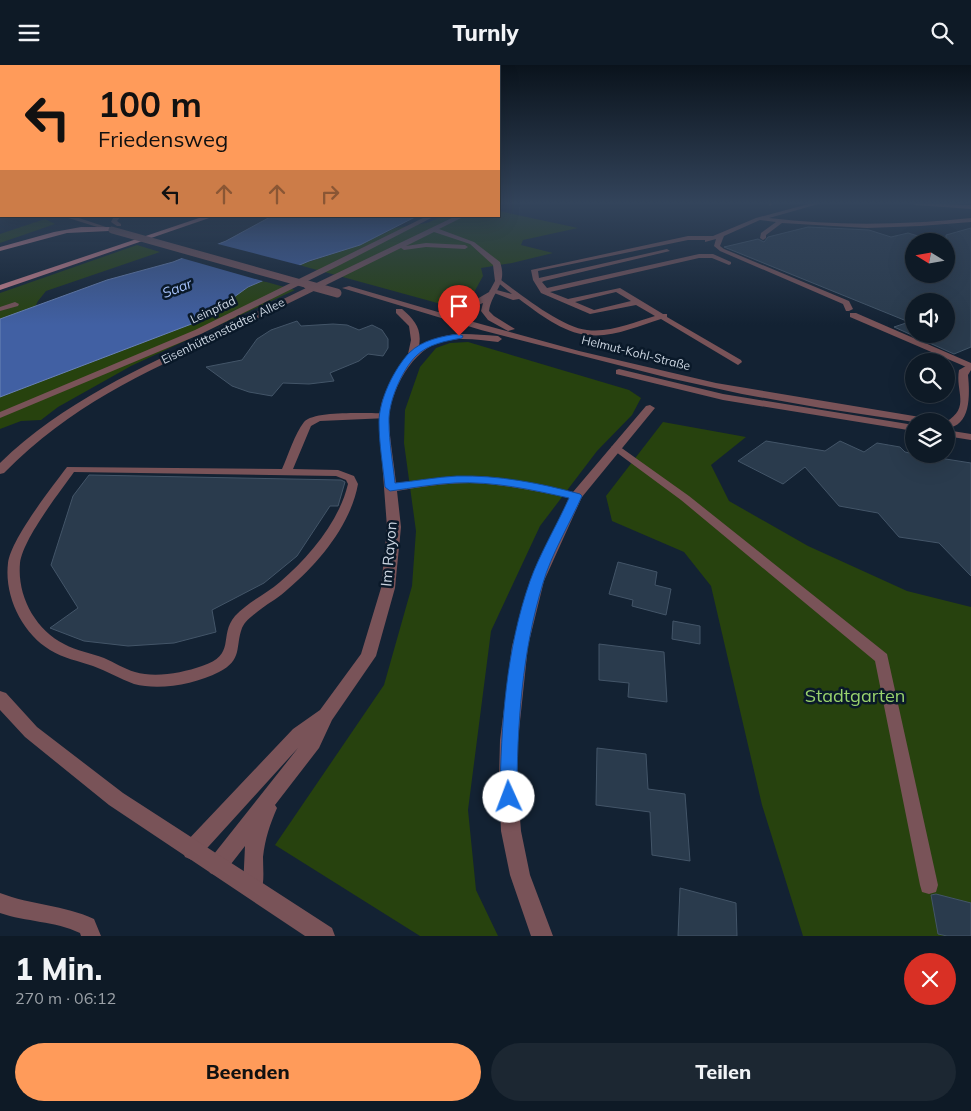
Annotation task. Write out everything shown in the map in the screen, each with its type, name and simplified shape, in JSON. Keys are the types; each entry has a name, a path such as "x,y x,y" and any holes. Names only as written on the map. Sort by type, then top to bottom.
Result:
{"main road":[{"path":"0,249 19,244"},
{"path":"0,288 131,244"}],"street":[{"name":"Helmut-Kohl-Straße","path":"169,244 498,339 689,389 905,426"},
{"name":"Helmut-Kohl-Straße","path":"176,244 346,288 640,369 718,386 905,417"},
{"name":"Eisenhüttenstädter Allee","path":"0,470 35,436 98,393 405,244"},
{"path":"453,244 482,250"},
{"path":"471,244 482,250 497,264 499,281 486,305 485,311 491,318 507,328 543,343"},
{"path":"389,251 426,245 465,247"},
{"path":"438,314 468,308 482,301 493,291"},
{"name":"Im Rayon","path":"216,866 313,742 326,715 368,656 388,588 394,527 385,416 387,401 394,382 413,354 417,339 413,323 399,311"},
{"name":"Im Rayon","path":"413,354 429,344 447,337 498,339"},
{"path":"955,423 961,420 966,410 968,388 964,370 971,366"},
{"path":"542,936 520,875 511,831 508,780 509,740 520,646 537,581 576,496 650,408"},
{"path":"955,428 971,428"},
{"path":"955,431 971,437"},
{"path":"390,487 456,479 480,480 536,487 576,496"},
{"path":"0,698 32,732 116,799 324,936"},
{"name":"Im Rayon","path":"192,850 299,734 326,715"},
{"name":"Im Rayon","path":"253,888 252,864 257,828 280,784"}],"lane":[{"name":"Leinpfad","path":"0,415 198,332 378,244"},
{"path":"638,302 595,312 556,298 544,291 534,271 536,269 660,244"},
{"path":"687,246 695,244"},
{"path":"717,244 722,250 846,303 850,311 971,366"},
{"path":"538,282 678,249"},
{"path":"544,291 699,256 713,257 729,263"},
{"path":"499,281 525,301 567,327 583,333 601,333 664,316"},
{"path":"567,301 617,290 738,361"},
{"path":"493,291 525,301"},
{"path":"0,309 15,304"},
{"path":"286,473 307,425 311,421 319,418 385,416"},
{"path":"616,447 685,498 845,626 882,658 929,885"},
{"path":"71,469 286,473 345,475 354,485 349,505 316,553 286,584 238,623 234,631 233,651 227,660 217,666 196,674 170,678 148,680 130,677 111,667 56,647 28,621 20,604 15,584 14,560 41,511 71,469"},
{"path":"0,903 15,910 75,920 87,926 91,936"}],"green space":[{"path":"522,244 553,253 481,268 483,276 472,296 452,307 299,265 360,245"},
{"path":"137,245 160,252 46,291 35,307 0,319 0,293"},
{"path":"263,281 295,290 131,366 58,407 41,420 21,421 0,429 0,397 202,320 248,287"},
{"path":"468,342 629,390 641,398 632,415 597,451 540,526 491,631 468,810 476,890 498,936 420,936 275,845 384,685 412,586 416,531 404,443 405,410 420,367 436,348 450,343"},
{"name":"Stadtgarten","path":"663,422 746,437 711,465 729,501 808,546 907,591 971,607 971,936 803,936 762,805 711,586 684,552 612,521 606,496"}],"water":[{"name":"Saar","path":"219,244 363,244 309,261 248,287 202,320 0,397 0,319 107,280 173,262"}],"pier":[{"path":"217,244 303,266 266,282 178,257"}],"building":[{"path":"738,244 905,244 905,283 955,283 955,244 971,244 971,347 955,354 930,343 955,343 955,293 905,293 905,320 724,247"},
{"path":"297,321 301,326 333,324 347,325 359,330 372,325 382,330 388,339 388,348 383,356 368,354 359,361 330,373 334,381 309,384 283,383 272,396 249,392 232,386 206,367 242,360 257,339 271,330"},
{"path":"905,323 905,332 894,327"},
{"path":"766,441 825,451 840,441 864,452 877,443 900,447 905,452 905,463 955,463 955,460 971,463 971,576 939,543 899,537 878,513 839,506 805,467 783,484 738,461"},
{"path":"89,475 341,480 345,482 338,506 330,506 297,556 264,583 212,610 216,632 174,643 128,646 84,641 50,628 78,608 51,565 73,496"},
{"path":"618,562 657,572 655,585 671,589 666,615 632,606 633,600 609,594"},
{"path":"673,621 700,626 700,644 672,639"},
{"path":"599,644 664,652 667,702 628,697 629,683 599,680"},
{"path":"597,748 646,754 648,789 685,794 690,861 652,855 650,812 596,805"},
{"path":"680,888 736,903 737,936 678,936"},
{"path":"936,894 971,903 971,936 938,934 931,895"}],"route":[{"path":"459,336 439,339 413,354 394,382 387,401 384,421 390,487 456,479 480,480 536,487 576,496 537,581 520,646 509,740 509,797"}]}
